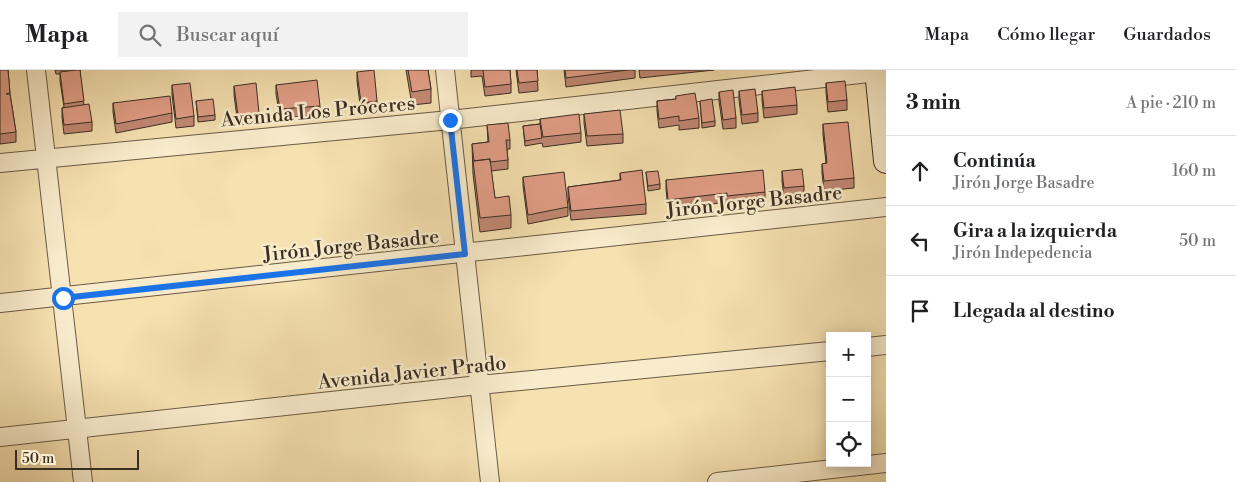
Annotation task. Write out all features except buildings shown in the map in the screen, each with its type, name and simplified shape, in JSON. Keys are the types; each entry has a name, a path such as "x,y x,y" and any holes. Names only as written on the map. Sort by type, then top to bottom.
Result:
{"street":[{"path":"36,70 83,482"},
{"path":"445,70 490,482"},
{"path":"878,71 886,161"},
{"name":"Avenida Los Próceres","path":"0,163 450,120 878,71"},
{"name":"Jirón Jorge Basadre","path":"0,303 63,298 886,208"},
{"path":"871,347 886,345"},
{"name":"Avenida Javier Prado","path":"0,438 479,385 826,351"},
{"path":"717,482 767,479 886,463"}],"route":[{"path":"63,298 465,254 450,120"}]}
